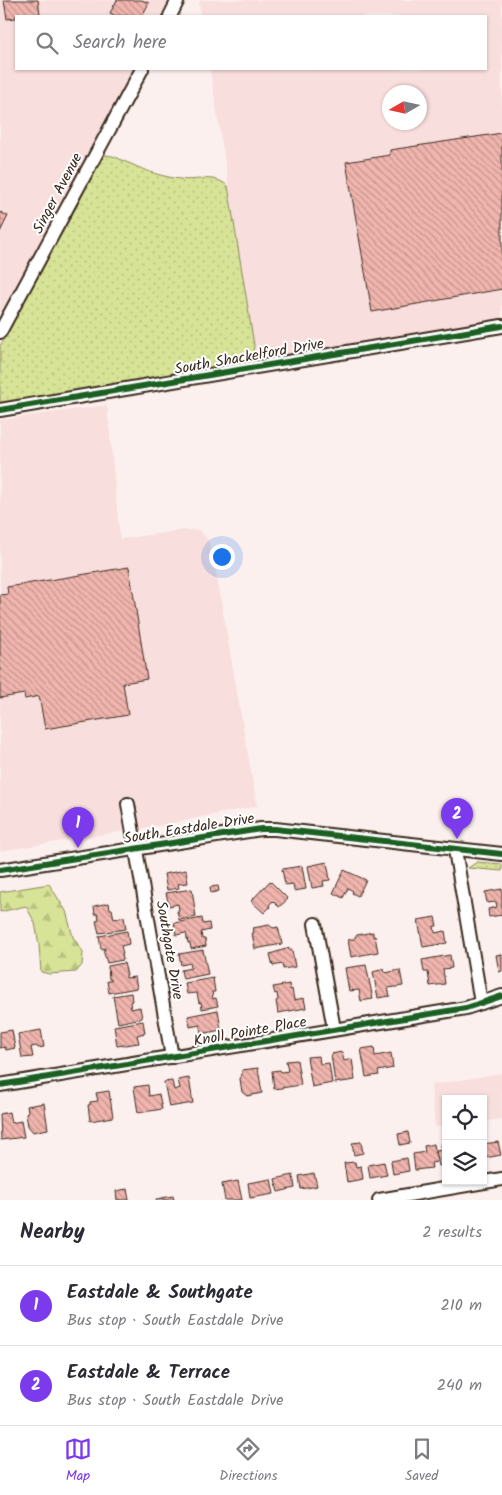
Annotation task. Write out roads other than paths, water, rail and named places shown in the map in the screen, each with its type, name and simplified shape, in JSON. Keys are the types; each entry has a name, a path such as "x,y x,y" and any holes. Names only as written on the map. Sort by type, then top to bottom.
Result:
{"street":[{"path":"170,15 178,0"},
{"name":"Singer Avenue","path":"0,332 141,70"},
{"name":"South Shackelford Drive","path":"0,410 502,326"},
{"name":"Southgate Drive","path":"128,804 172,1057"},
{"name":"South Eastdale Drive","path":"0,870 240,831 275,829 502,854"},
{"path":"454,850 481,1003"},
{"path":"315,924 334,1029"},
{"name":"Knoll Pointe Place","path":"0,1086 466,1008 502,996"},
{"path":"380,1200 502,1179"}],"place":[{"name":"Eastdale & Terrace","path":"457,839"},
{"name":"Eastdale & Southgate","path":"78,848"}]}
